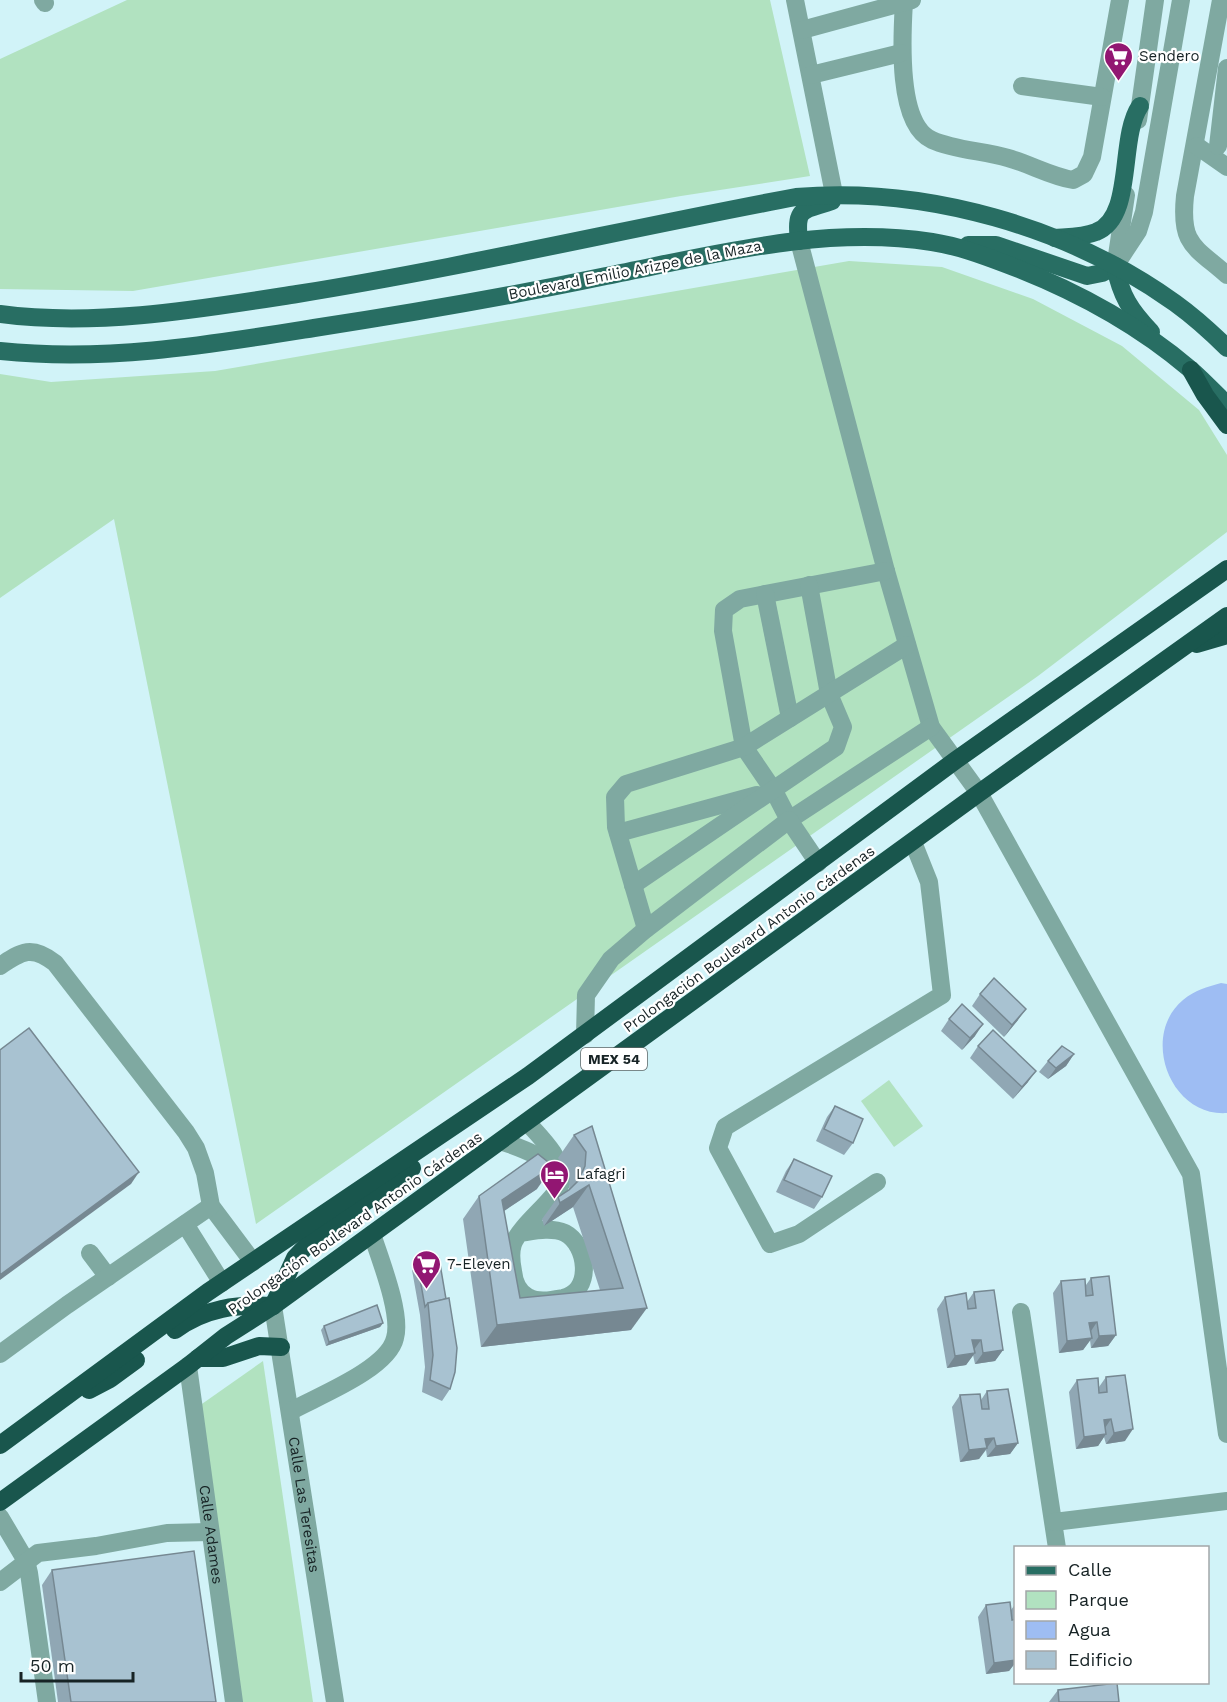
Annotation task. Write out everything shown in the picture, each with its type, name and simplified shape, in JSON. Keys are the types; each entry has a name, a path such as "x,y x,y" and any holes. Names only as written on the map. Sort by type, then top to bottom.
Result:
{"highway":[{"path":"1191,370 1209,402 1227,425"},
{"name":"Prolongación Boulevard Antonio Cárdenas","path":"0,1445 222,1282 528,1076 956,760 1227,569"},
{"name":"Prolongación Boulevard Antonio Cárdenas","path":"0,1502 226,1336 273,1306 979,793 1227,616"},
{"path":"1181,650 1227,635"},
{"path":"68,1395 83,1392 110,1379 193,1318 226,1307 248,1304 273,1306 295,1258 310,1242 425,1159 436,1150 455,1125"},
{"path":"193,1362 223,1358 259,1346 281,1347"}],"main road":[{"path":"1054,238 1097,232 1114,217 1120,198 1129,130 1134,114 1140,106"},
{"path":"0,314 31,318 90,319 228,305 359,284 796,197 834,194 935,204 986,215 1054,238 1115,266 1175,303 1227,348"},
{"path":"799,241 797,222 800,215 814,206 833,200 834,194"},
{"name":"Boulevard Emilio Arizpe de la Maza","path":"0,351 91,356 228,342 584,281 764,244 849,237 928,241 954,246 1035,275 1075,293 1114,315 1191,370 1227,405"},
{"path":"954,246 996,245 1087,276 1102,273 1115,266"},
{"path":"1115,266 1119,286 1130,309 1172,355"}],"street":[{"path":"795,0 834,194"},
{"path":"802,30 908,1 901,53 902,67 911,112 924,136 939,143 1009,158 1067,179 1079,178 1089,167 1095,147 1120,0"},
{"path":"1115,266 1155,0"},
{"path":"1115,266 1138,231 1144,212 1181,0"},
{"path":"1221,0 1185,196 1183,224 1191,244 1227,275"},
{"path":"1217,28 1227,47"},
{"path":"811,75 901,53"},
{"path":"1218,146 1227,68"},
{"path":"1022,86 1102,97"},
{"path":"1194,144 1227,167"},
{"path":"799,241 886,571 931,728 979,793 1191,1174 1227,1434"},
{"path":"818,863 744,747 723,631 724,610 740,599 886,571"},
{"path":"633,885 836,747 843,727 828,694 809,585"},
{"path":"765,594 790,718"},
{"path":"646,929 618,833 615,797 626,784 744,747 907,645"},
{"path":"585,1035 586,995 611,959 646,929 789,820 931,728"},
{"path":"618,833 774,791"},
{"path":"878,1182 799,1234 770,1244 717,1148 725,1127 942,995 929,882 913,842"},
{"path":"0,966 28,951 37,952 55,963 186,1131 196,1148 202,1165 211,1206 253,1262"},
{"path":"520,1233 557,1231 575,1241 579,1247 584,1274 584,1280 577,1291 567,1297 539,1301 522,1294 514,1279 511,1259 514,1242 520,1233 558,1192 561,1185 559,1166 547,1146 527,1122"},
{"path":"501,1141 522,1149 549,1164 557,1181 551,1198"},
{"path":"0,1354 211,1206"},
{"path":"185,1224 222,1282"},
{"path":"291,1411 368,1370 391,1351 396,1337 395,1319 389,1288 372,1234"},
{"path":"90,1253 108,1277"},
{"name":"Calle Las Teresitas","path":"273,1306 335,1702"},
{"path":"1021,1312 1057,1546"},
{"name":"Calle Adames","path":"193,1362 209,1532 234,1702"},
{"path":"1054,1522 1227,1501"},
{"path":"0,1517 26,1561 47,1702"},
{"path":"0,1582 38,1553 167,1533 209,1532"}],"green space":[{"path":"127,0 770,0 810,176 681,196 133,291 0,289 0,59"},
{"path":"849,261 942,267 1033,299 1122,346 1199,410 1227,455 1227,532 1038,676 256,1224 114,519 0,598 0,374 51,382 215,371"},
{"path":"889,1080 923,1126 894,1147 861,1101"},
{"path":"263,1361 313,1702 242,1702 199,1406"}],"water":[{"path":"1221,983 1227,984 1227,1113 1207,1111 1190,1102 1177,1088 1168,1072 1163,1053 1164,1033 1170,1015 1183,1000 1201,989"}],"building":[{"path":"994,978 1026,1009 1012,1025 980,994"},
{"path":"962,1004 983,1024 970,1038 949,1019"},
{"path":"29,1028 139,1172 0,1275 0,1050"},
{"path":"993,1030 1036,1071 1022,1087 978,1046"},
{"path":"1062,1046 1074,1054 1056,1068 1048,1061"},
{"path":"835,1106 863,1119 853,1143 824,1129"},
{"path":"592,1126 647,1308 497,1325 479,1196 538,1154 553,1166 502,1200 520,1298 623,1288 589,1185 560,1203 558,1197 578,1181 585,1166 586,1152 574,1135"},
{"path":"794,1159 832,1176 822,1197 784,1180"},
{"path":"439,1258 446,1299 428,1303 425,1307 417,1262"},
{"path":"1109,1276 1116,1335 1099,1336 1097,1322 1089,1323 1092,1338 1067,1341 1061,1281 1085,1279 1086,1296 1093,1295 1091,1278"},
{"path":"994,1290 1003,1350 983,1353 981,1340 972,1340 975,1353 955,1356 945,1297 966,1293 968,1309 976,1308 974,1292"},
{"path":"449,1298 457,1348 455,1372 450,1389 430,1380 433,1355 428,1303"},
{"path":"377,1305 383,1323 329,1342 324,1326"},
{"path":"1125,1375 1133,1429 1114,1433 1111,1419 1104,1420 1106,1434 1084,1437 1077,1380 1098,1378 1099,1393 1107,1392 1106,1377"},
{"path":"1008,1389 1018,1443 996,1446 994,1438 985,1439 987,1448 969,1450 960,1395 980,1394 982,1409 989,1409 987,1391"},
{"path":"194,1551 216,1702 71,1702 52,1570"},
{"path":"1010,1602 1012,1620 1014,1620 1014,1660 994,1663 986,1605"},
{"path":"1117,1684 1119,1702 1059,1702 1058,1690"}],"place":[{"name":"Sendero","path":"1118,82"},
{"name":"Lafagri","path":"555,1200"},
{"name":"7-Eleven","path":"426,1290"}]}
